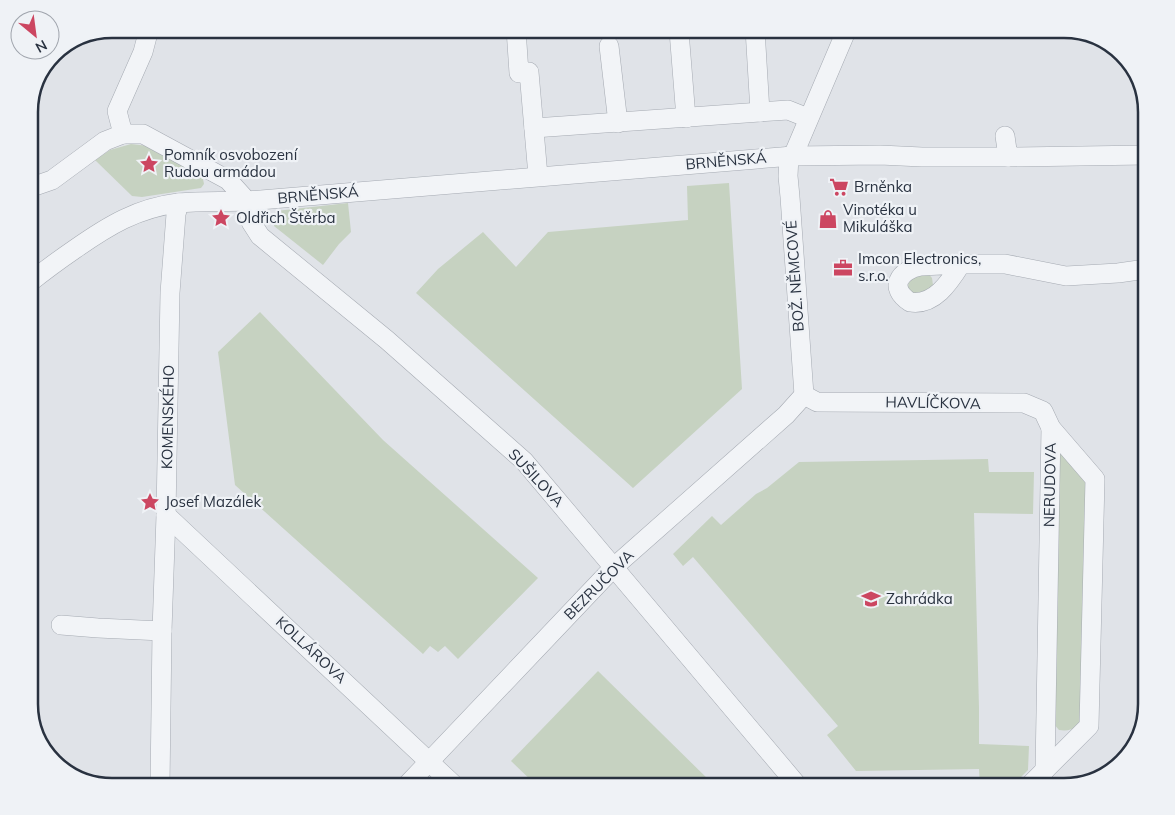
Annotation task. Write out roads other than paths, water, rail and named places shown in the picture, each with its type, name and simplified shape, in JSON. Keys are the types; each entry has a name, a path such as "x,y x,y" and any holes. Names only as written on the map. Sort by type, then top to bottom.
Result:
{"street":[{"path":"123,134 117,111 143,52 147,38"},
{"path":"517,38 520,73 529,72 538,176"},
{"path":"680,38 686,118"},
{"path":"756,38 760,112"},
{"path":"791,156 843,38"},
{"path":"609,46 618,123"},
{"path":"534,128 788,110 808,118"},
{"path":"38,185 52,180 105,141 123,134 143,134 228,180 247,201"},
{"path":"1005,136 1008,157"},
{"name":"BRNĚNSKÁ","path":"38,276 104,230 122,220 143,211 179,203 247,201 791,156 1008,157 1138,155"},
{"name":"BOŽ. NĚMCOVÉ","path":"791,156 789,183 804,395"},
{"name":"SUŠILOVA","path":"247,201 251,222 260,236 387,340 524,461 791,778"},
{"name":"KOMENSKÉHO","path":"160,778 170,293 176,214 179,203"},
{"path":"961,264 1005,264 1066,276 1138,270"},
{"name":"HAVLÍČKOVA","path":"804,395 818,402 1024,404 1043,411 1051,428"},
{"name":"BEZRUČOVA","path":"414,778 614,567 786,415 804,395"},
{"name":"NERUDOVA","path":"1045,770 1051,428"},
{"name":"NERUDOVA","path":"1037,778 1089,726 1095,479 1051,428"},
{"name":"KOLLÁROVA","path":"166,515 447,778"},
{"path":"61,625 162,631"}],"place":[{"name":"Pomník osvobození Rudou armádou","path":"149,164"},
{"name":"Brněnka","path":"839,187"},
{"name":"Oldřich Štěrba","path":"221,218"},
{"name":"Vinotéka u Mikuláška","path":"828,219"},
{"name":"Imcon Electronics, s.r.o.","path":"843,268"},
{"name":"Josef Mazálek","path":"150,502"},
{"name":"Zahrádka","path":"871,599"}]}
